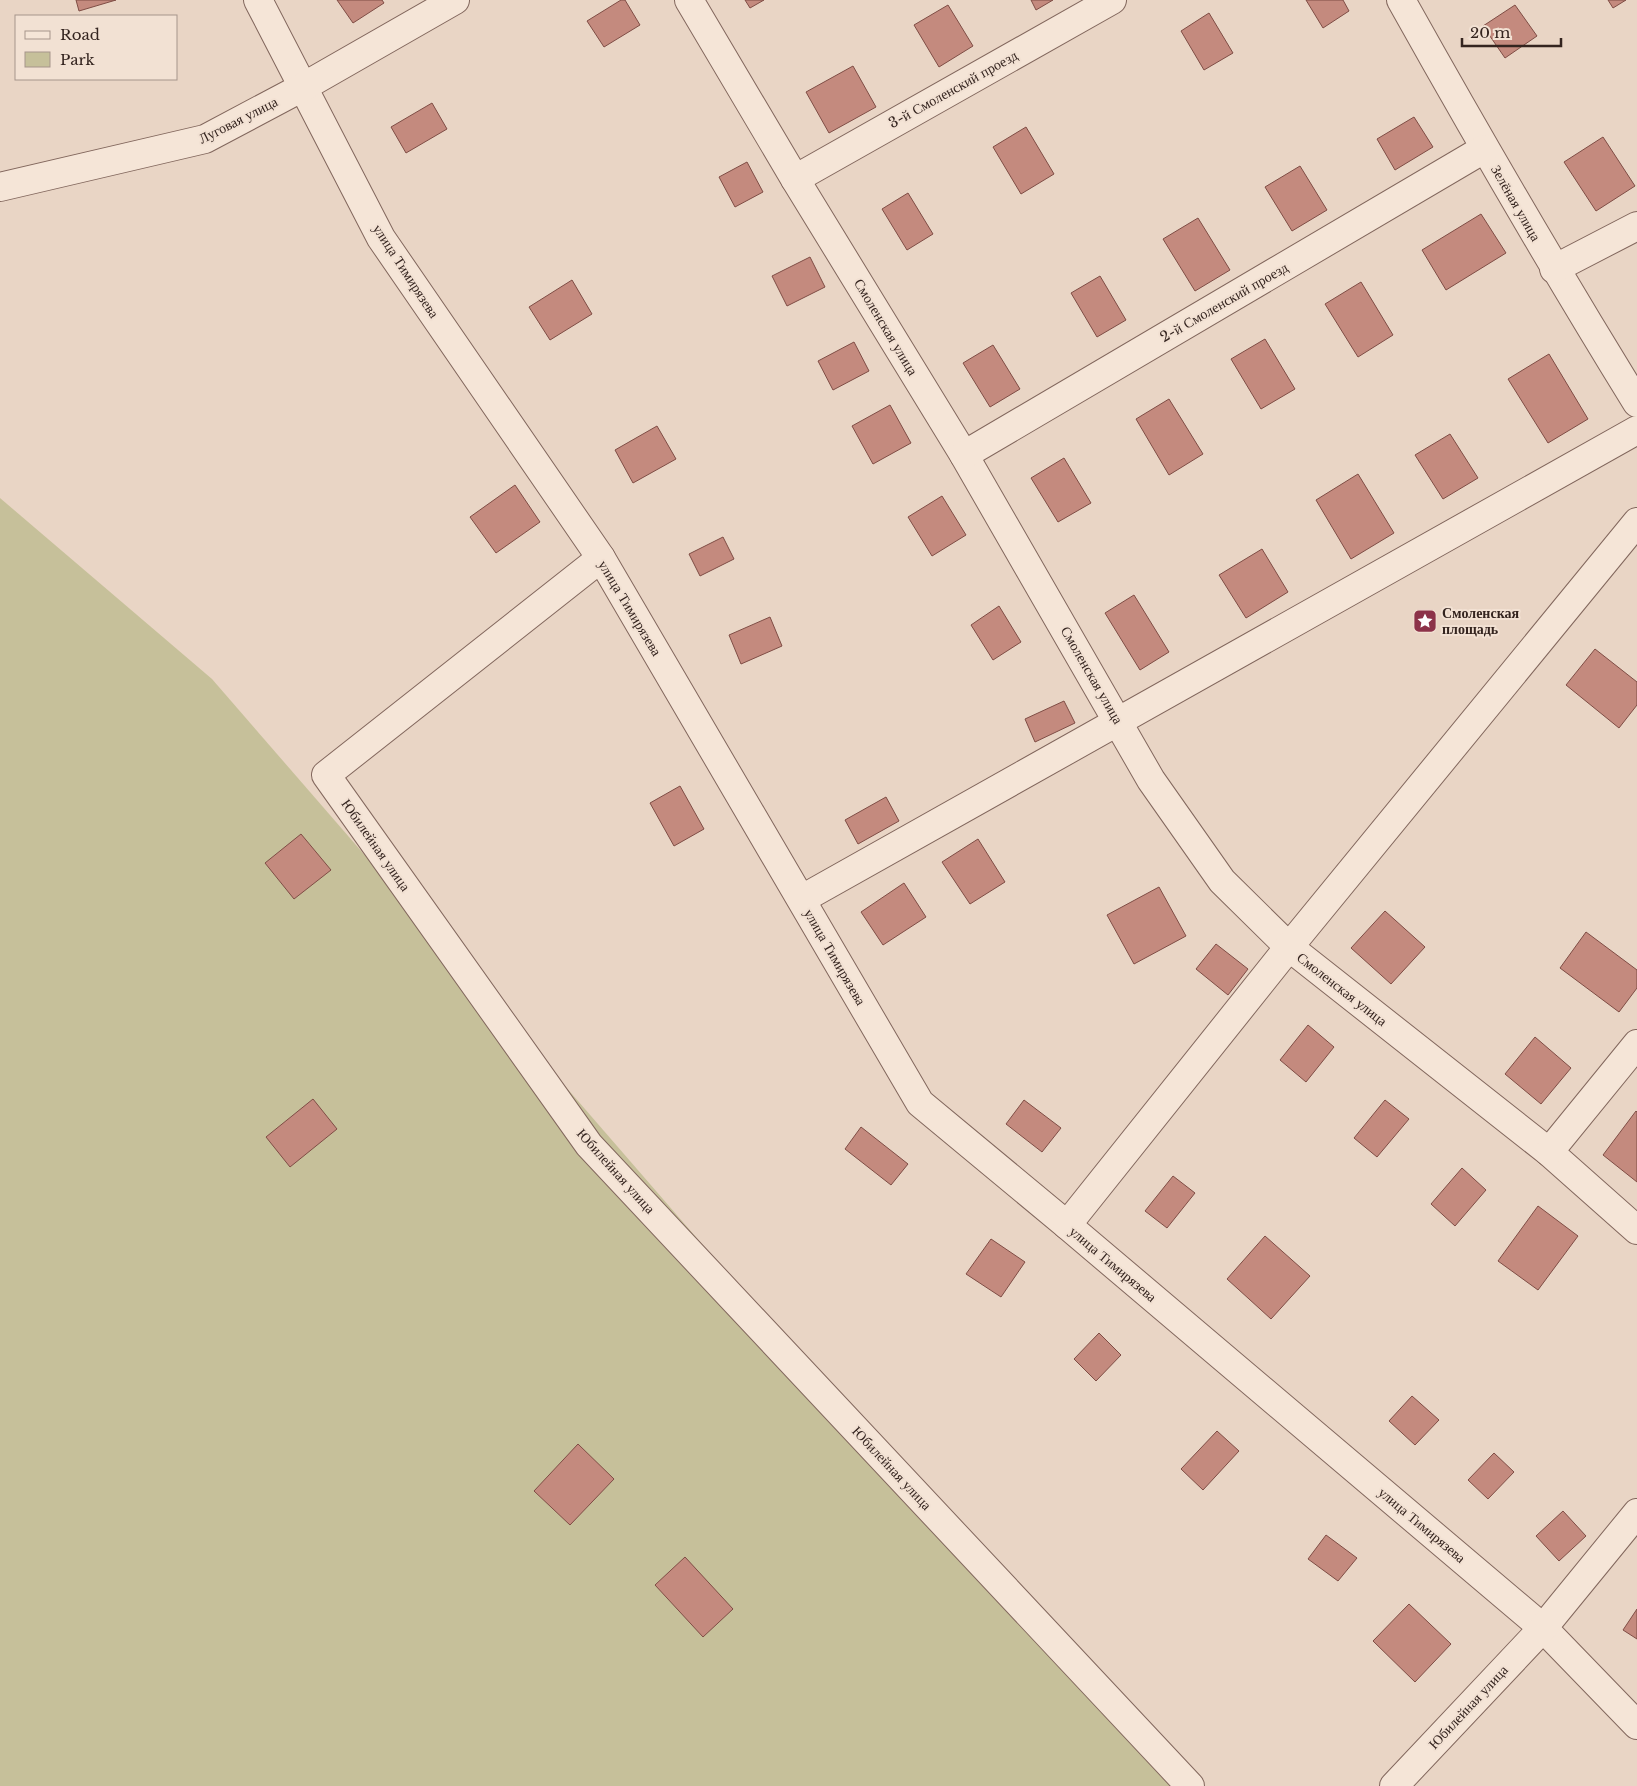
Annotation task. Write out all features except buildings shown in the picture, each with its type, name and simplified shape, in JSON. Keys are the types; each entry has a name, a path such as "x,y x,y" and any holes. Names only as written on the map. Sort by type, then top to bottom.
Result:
{"street":[{"name":"улица Тимирязева","path":"258,0 381,238 601,558 920,1103 1067,1224 1543,1628 1637,1725"},
{"name":"Луговая улица","path":"0,187 205,139 303,87 455,0"},
{"name":"Смоленская улица","path":"689,0 795,179 964,455 1151,780 1222,881 1289,947 1550,1152 1637,1230"},
{"name":"3-й Смоленский проезд","path":"795,179 1112,0"},
{"name":"Зелёная улица","path":"1400,0 1554,269 1637,403"},
{"name":"2-й Смоленский проезд","path":"964,455 1484,149"},
{"path":"1554,269 1637,226"},
{"path":"802,899 1637,430"},
{"path":"1067,1224 1289,947 1637,522"},
{"name":"Юбилейная улица","path":"601,558 326,775 589,1144 1190,1786"},
{"path":"1550,1152 1637,1044"},
{"name":"Юбилейная улица","path":"1394,1786 1543,1628 1637,1514"}],"green space":[{"path":"0,498 212,679 1172,1786 0,1786"}],"place":[{"name":"Смоленская площадь","path":"1425,621"}]}
